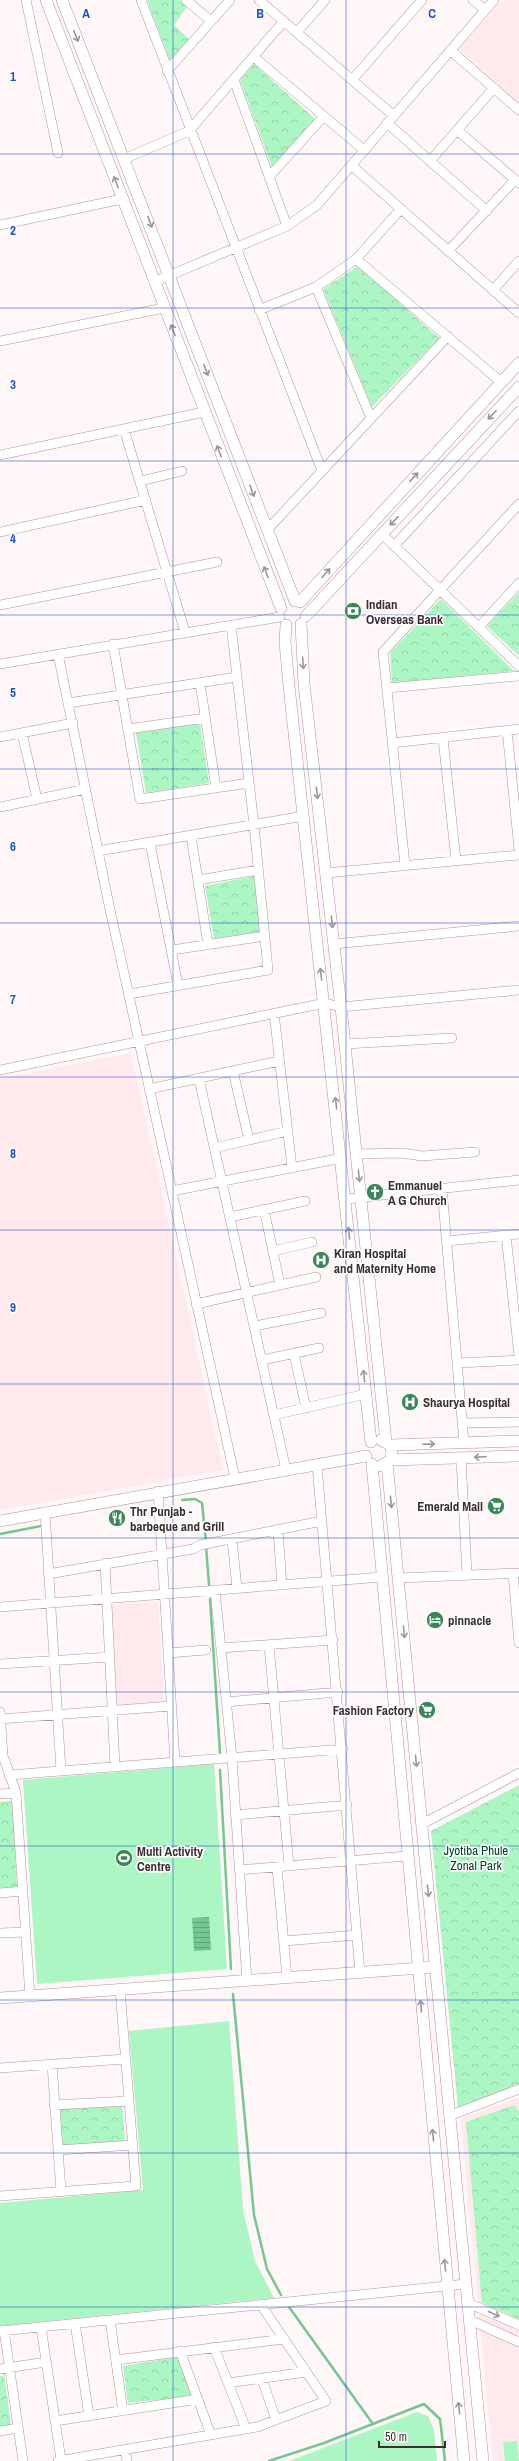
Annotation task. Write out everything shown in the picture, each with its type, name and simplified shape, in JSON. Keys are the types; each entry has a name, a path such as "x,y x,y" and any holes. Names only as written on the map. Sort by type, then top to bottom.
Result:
{"street":[{"path":"26,0 58,153"},
{"path":"46,0 282,617 342,1158 371,1442 367,1448 382,1577 464,2461"},
{"path":"62,0 267,530 297,602 306,610 304,620 304,684 341,1007 388,1443 392,1450 389,1462 399,1578 483,2461"},
{"path":"140,0 189,131 322,471"},
{"path":"186,0 211,21"},
{"path":"167,71 230,0"},
{"path":"259,0 352,80 430,161 487,211"},
{"path":"297,32 325,0"},
{"path":"352,80 422,0"},
{"path":"473,0 485,10"},
{"path":"154,282 287,226 317,204 494,0"},
{"path":"124,159 189,131 284,21"},
{"path":"450,50 519,110"},
{"path":"254,57 364,150"},
{"path":"234,80 287,226"},
{"path":"430,161 494,88"},
{"path":"269,177 324,116"},
{"path":"448,251 517,182 457,130"},
{"path":"351,165 519,313"},
{"path":"0,225 122,199"},
{"path":"259,310 316,287 356,259 401,209"},
{"path":"356,259 501,382"},
{"path":"492,290 519,261"},
{"path":"316,287 371,418"},
{"path":"0,341 164,308"},
{"path":"267,530 448,336"},
{"path":"282,617 285,603 297,602 519,363"},
{"path":"0,664 282,617 296,627 519,387"},
{"path":"394,546 519,411"},
{"path":"0,455 204,412"},
{"path":"124,429 141,481 185,632"},
{"path":"141,481 182,472"},
{"path":"0,532 146,500"},
{"path":"405,865 383,652 519,504"},
{"path":"382,534 519,666"},
{"path":"0,605 217,562"},
{"path":"478,627 519,583"},
{"path":"129,994 268,970 254,825 231,625"},
{"path":"113,644 140,800 249,783"},
{"path":"58,654 98,852 234,1478"},
{"path":"387,688 519,676"},
{"path":"68,703 237,677"},
{"path":"200,683 216,788"},
{"path":"128,729 206,718"},
{"path":"0,737 72,723"},
{"path":"392,743 519,729"},
{"path":"507,730 516,784 519,849"},
{"path":"22,733 37,799"},
{"path":"443,738 456,861"},
{"path":"0,807 86,789"},
{"path":"98,852 304,816"},
{"path":"191,836 208,945"},
{"path":"150,843 178,985"},
{"path":"326,873 519,855"},
{"path":"198,880 258,870"},
{"path":"334,944 519,926"},
{"path":"172,950 265,936"},
{"path":"0,1070 139,1040 325,1003 341,1007 519,990"},
{"path":"274,1013 292,1168"},
{"path":"345,1044 452,1038"},
{"path":"149,1089 279,1061"},
{"path":"234,1071 249,1140"},
{"path":"198,1079 286,1470"},
{"path":"214,1148 288,1131"},
{"path":"357,1154 402,1153 422,1156 475,1152"},
{"path":"172,1191 342,1158"},
{"path":"346,1199 519,1180"},
{"path":"442,1189 464,1443"},
{"path":"230,1217 305,1201"},
{"path":"264,1209 280,1285"},
{"path":"447,1241 519,1234"},
{"path":"506,1235 519,1356"},
{"path":"273,1251 312,1242"},
{"path":"196,1304 316,1277"},
{"path":"254,1326 321,1313"},
{"path":"262,1360 319,1348"},
{"path":"294,1354 306,1408"},
{"path":"458,1363 519,1360"},
{"path":"274,1415 366,1394"},
{"path":"463,1423 519,1422"},
{"path":"371,1442 381,1440 388,1443 519,1441"},
{"path":"0,1521 158,1491 317,1464 369,1460 380,1466 389,1462 519,1456"},
{"path":"460,1458 467,1575"},
{"path":"317,1464 343,1749 360,1973"},
{"path":"158,1491 175,1762"},
{"path":"45,1512 53,1661 62,1771"},
{"path":"48,1574 161,1553 193,1549 206,1544 322,1521"},
{"path":"278,1530 282,1585"},
{"path":"232,1539 237,1588"},
{"path":"105,1563 115,1767"},
{"path":"399,1578 516,1573 519,1643"},
{"path":"0,1607 382,1577"},
{"path":"215,1590 232,1758 247,1981"},
{"path":"221,1648 333,1640"},
{"path":"269,1645 289,1866"},
{"path":"168,1652 206,1650"},
{"path":"0,1664 110,1657"},
{"path":"226,1702 338,1692"},
{"path":"0,1719 171,1706"},
{"path":"0,1712 1,1756 16,1793 30,1996"},
{"path":"9,1775 343,1749"},
{"path":"422,1824 519,1773"},
{"path":"0,1794 16,1793"},
{"path":"235,1814 347,1805"},
{"path":"239,1870 407,1856"},
{"path":"277,1867 287,1978"},
{"path":"0,1893 23,1891"},
{"path":"0,1933 26,1932"},
{"path":"284,1941 357,1935"},
{"path":"0,1998 435,1967"},
{"path":"0,2196 136,2186 120,1990"},
{"path":"0,2068 125,2059"},
{"path":"52,2064 61,2191"},
{"path":"449,2116 518,2091"},
{"path":"54,2105 129,2101"},
{"path":"430,2102 448,2102"},
{"path":"58,2150 132,2146"},
{"path":"23,2461 10,2367 2,2330 466,2284"},
{"path":"468,2303 519,2325"},
{"path":"58,2461 125,2451 246,2429 276,2420 326,2401 261,2305"},
{"path":"110,2320 123,2410"},
{"path":"470,2320 519,2342"},
{"path":"75,2323 89,2416"},
{"path":"41,2327 61,2460"},
{"path":"116,2360 284,2339"},
{"path":"214,2347 246,2429"},
{"path":"180,2351 211,2435"},
{"path":"0,2369 46,2362"},
{"path":"228,2383 306,2372"},
{"path":"262,2379 276,2420"},
{"path":"55,2421 198,2399"},
{"path":"0,2431 18,2428"},
{"path":"125,2451 127,2461"}],"shaded area":[{"path":"502,0 519,0 519,102 459,49"},
{"path":"131,1053 223,1470 0,1510 0,1079"},
{"path":"158,1602 164,1703 116,1706 110,1605"},
{"path":"209,1917 211,1950 194,1951 192,1918"},
{"path":"519,2097 519,2461 493,2461 461,2119"}],"green space":[{"path":"147,0 180,0 187,7 174,25 189,39 170,61"},
{"path":"254,64 315,119 272,167 240,80"},
{"path":"358,266 439,338 372,407 323,289"},
{"path":"519,592 519,656 487,626"},
{"path":"441,599 514,671 392,683 390,653"},
{"path":"200,723 209,783 146,793 136,733"},
{"path":"254,876 260,932 214,939 205,886"},
{"name":"Multi Activity Centre","path":"214,1764 227,1969 37,1984 23,1780"},
{"name":"Jyotiba Phule Zonal Park","path":"519,1785 519,2084 458,2107 431,1831"},
{"path":"12,1801 17,1887 0,1888 0,1802"},
{"path":"229,2021 243,2210 255,2261 274,2298 0,2326 0,2203 143,2190 129,2031"},
{"path":"122,2104 125,2142 63,2147 60,2109"},
{"path":"514,2105 519,2112 519,2319 482,2303 466,2122"},
{"path":"178,2357 192,2396 128,2403 123,2366"},
{"path":"4,2375 11,2425 0,2426 0,2376"},
{"path":"417,2412 428,2416 434,2430 437,2461 289,2461"},
{"path":"517,2441 519,2461 505,2461 503,2442"}],"waterway":[{"path":"182,1500 195,1499 202,1503 206,1541"},
{"path":"0,1534 41,1526"},
{"path":"206,1546 209,1585"},
{"path":"210,1599 220,1753"},
{"path":"220,1770 231,1969"},
{"path":"233,1994 254,2215 267,2269 281,2295"},
{"path":"289,2307 373,2424"},
{"path":"269,2461 324,2443 424,2404 440,2419 445,2461"}],"place":[{"name":"Indian Overseas Bank","path":"353,611"},
{"name":"Emmanuel A G Church","path":"375,1192"},
{"name":"Kiran Hospital and Maternity Home","path":"321,1260"},
{"name":"Shaurya Hospital","path":"410,1402"},
{"name":"Emerald Mall","path":"496,1506"},
{"name":"Thr Punjab - barbeque and Grill","path":"117,1518"},
{"name":"pinnacle","path":"435,1620"},
{"name":"Fashion Factory","path":"427,1710"},
{"name":"Multi Activity Centre","path":"124,1858"}]}
